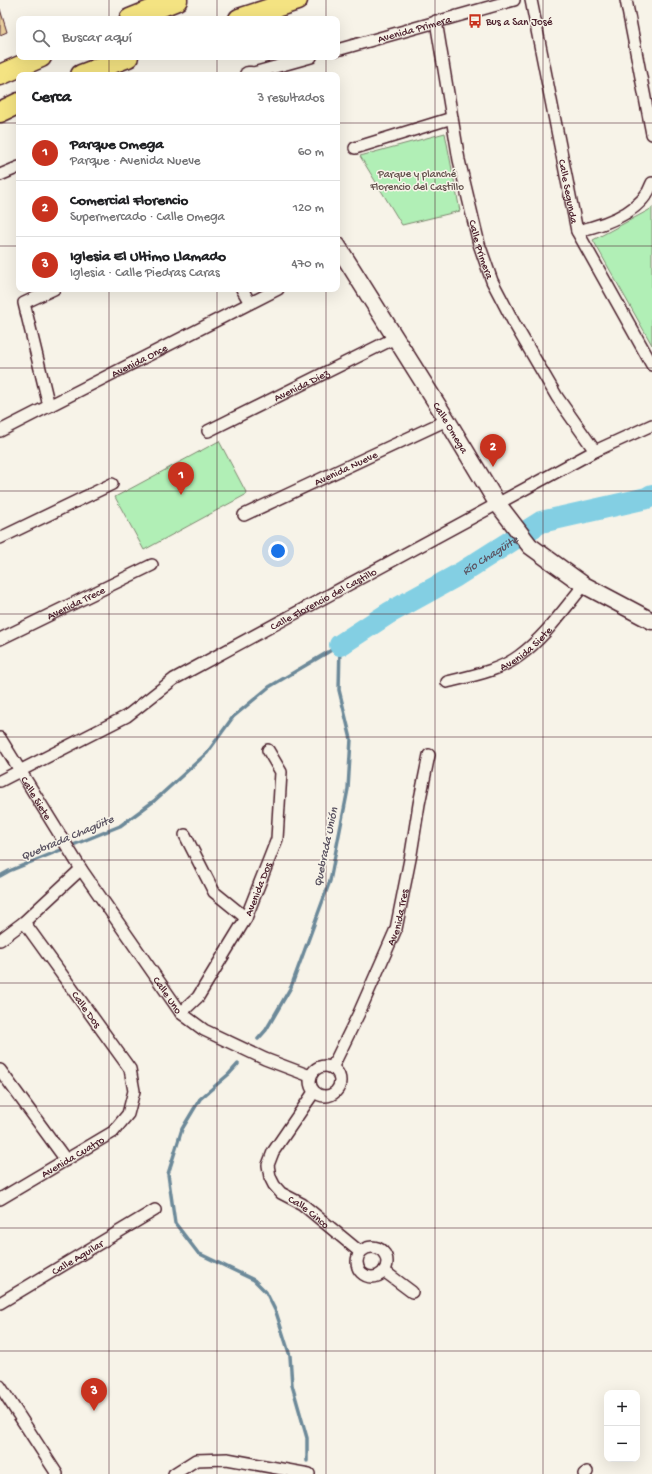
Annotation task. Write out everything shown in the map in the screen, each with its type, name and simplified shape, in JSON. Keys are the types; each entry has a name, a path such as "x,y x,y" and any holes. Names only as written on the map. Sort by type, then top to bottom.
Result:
{"highway":[{"path":"137,16 176,0"},
{"path":"248,16 297,0"},
{"path":"0,75 35,60"},
{"path":"89,72 120,60"},
{"path":"116,72 138,60"},
{"path":"0,112 16,104"},
{"path":"0,115 16,109"}],"street":[{"name":"Avenida Primera","path":"340,49 514,0"},
{"name":"Calle Segunda","path":"532,0 577,232 652,365"},
{"path":"626,0 652,134"},
{"name":"Calle Primera","path":"436,21 459,160 479,244 492,281 514,323 557,397 595,451"},
{"path":"260,72 301,60"},
{"path":"355,148 452,118"},
{"path":"0,175 16,168"},
{"path":"577,232 595,227 622,216 638,204 650,189 652,183"},
{"name":"Calle Omega","path":"340,256 395,338 497,503 530,546 584,585 652,621"},
{"path":"48,292 24,303 49,406"},
{"path":"244,292 250,303"},
{"name":"Avenida Once","path":"0,431 272,292"},
{"name":"Avenida Diez","path":"208,431 395,338"},
{"name":"Avenida Nueve","path":"244,515 447,420"},
{"name":"Calle Florencio del Castillo","path":"0,781 126,716 174,679 497,503 595,451 652,425"},
{"path":"0,538 112,484"},
{"name":"Avenida Trece","path":"0,639 152,565"},
{"name":"Avenida Siete","path":"447,682 495,669 519,656 544,633 584,585"},
{"name":"Calle Siete","path":"0,738 74,858"},
{"name":"Avenida Dos","path":"181,1014 198,997 246,918 276,839 281,772 268,750"},
{"name":"Avenida Tres","path":"332,1068 359,1013 396,929 429,755"},
{"path":"185,835 214,892 246,918"},
{"name":"Calle Uno","path":"74,858 181,1014 204,1030 265,1059 310,1076"},
{"path":"0,940 24,922 81,869"},
{"name":"Calle Dos","path":"24,922 130,1069 134,1091 131,1102"},
{"path":"322,1066 332,1068 340,1077 340,1082 335,1093 324,1096 314,1092 309,1082 313,1071 322,1066"},
{"path":"0,1070 66,1160"},
{"name":"Calle Cinco","path":"314,1092 273,1152 268,1165 270,1177 274,1185 281,1193 302,1204 360,1252"},
{"name":"Avenida Cuatro","path":"0,1200 113,1132 128,1114 131,1102"},
{"name":"Calle Aguilar","path":"0,1303 155,1210"},
{"path":"370,1247 380,1249 387,1258 388,1263 384,1271 378,1276 372,1278 362,1273 358,1268 357,1263 360,1252 370,1247"},
{"path":"384,1271 412,1292"},
{"path":"0,1386 57,1474"},
{"path":"174,1474 196,1460 227,1459 309,1474"}],"green space":[{"name":"Parque y planché Florencio del Castillo","path":"445,133 460,211 402,225 360,156"},
{"path":"652,207 652,345 593,240"},
{"path":"219,441 247,494 144,550 115,497"}],"building":[{"path":"0,9 7,32 0,35"}],"waterway":[{"name":"Río Chagüite","path":"340,645 389,613 456,576 541,522 647,498 652,495"},
{"name":"Quebrada Chagüite","path":"0,876 120,826 154,801 207,753 233,717 269,687 340,645"},
{"name":"Quebrada Unión","path":"258,1039 266,1030 291,987 330,881 348,789 351,739 339,690 340,645"},
{"name":"Quebrada Unión","path":"238,1064 229,1074 200,1099 182,1129 168,1174 175,1223 198,1253 254,1280 266,1292 276,1312 290,1356 292,1385 307,1438 307,1461"}],"place":[{"name":"Bus a San José","path":"475,21"},
{"name":"Comercial Florencio","path":"493,467"},
{"name":"Parque Omega","path":"181,495"},
{"name":"Iglesia El Ultimo Llamado","path":"94,1411"}]}
